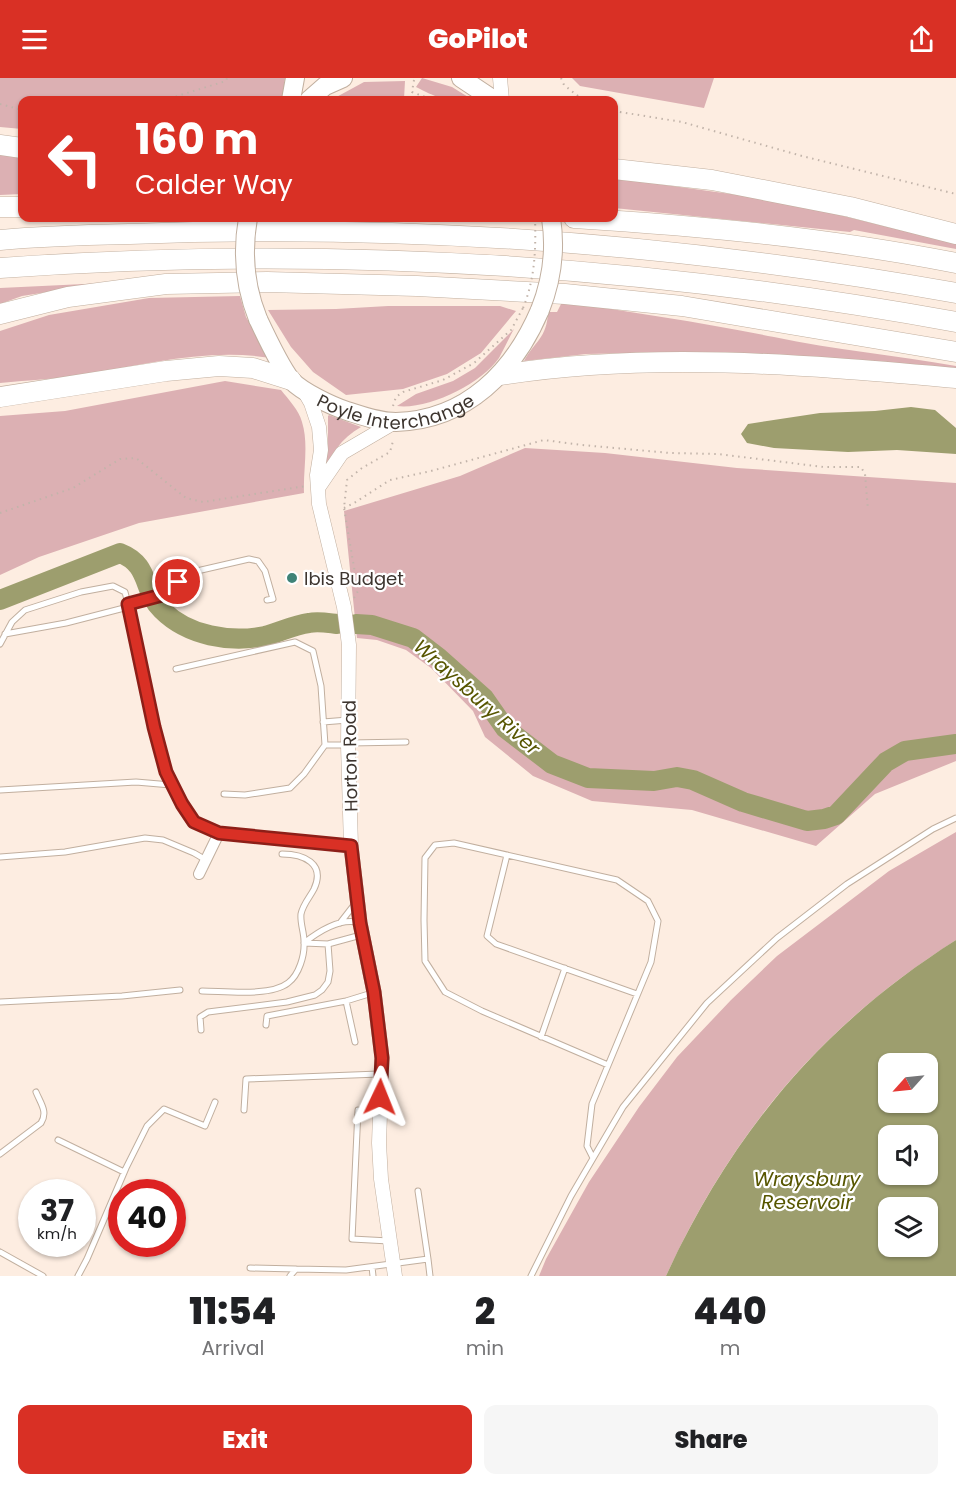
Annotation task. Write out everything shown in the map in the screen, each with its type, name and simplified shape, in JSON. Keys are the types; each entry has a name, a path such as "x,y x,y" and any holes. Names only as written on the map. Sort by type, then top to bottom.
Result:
{"highway":[{"path":"292,96 295,78"},
{"path":"313,96 324,86 343,78"},
{"path":"461,78 488,96"},
{"path":"0,145 18,147"},
{"path":"618,170 735,185 850,207 956,234"},
{"path":"0,207 18,207"},
{"name":"Poyle Interchange","path":"248,222 246,268 250,297 258,319 297,384 334,406 365,417 394,414 428,417 453,408 474,396 501,375 525,341 532,309 552,267 552,222"},
{"path":"618,222 775,234 882,248 956,263"},
{"path":"0,240 205,231 377,231 506,237 716,256 956,293"},
{"path":"0,268 213,258 382,261 561,269 699,283 863,305 956,322"},
{"path":"0,314 68,297 166,284 267,282 417,286 565,294 682,306 956,352"},
{"path":"501,375 529,370 630,363 712,363 798,366 956,378"},
{"path":"0,397 166,371 219,366 253,368 297,384"}],"street":[{"path":"500,78 502,96"},
{"name":"Horton Road","path":"297,384 311,403 319,427 321,450 319,504 344,607 349,645 348,744 351,846 382,1058 379,1143 381,1179 394,1270"},
{"path":"318,487 342,453 394,414"},
{"path":"128,606 166,772 194,822 219,833 351,846"},
{"path":"199,874 219,833"}],"lane":[{"path":"166,594 184,574 249,559 258,561 265,571 273,599 267,600"},
{"path":"0,644 12,622 26,610 81,592 113,586 125,592 128,606"},
{"path":"5,634 66,623 166,594 186,594"},
{"path":"176,669 296,642 313,651 321,686 325,745 304,774 290,788 245,795 224,794"},
{"path":"323,722 348,720"},
{"path":"325,745 406,742"},
{"path":"0,790 136,782 172,785"},
{"path":"531,1276 571,1196 623,1107 707,1003 777,938 847,884 933,829 956,818"},
{"path":"0,857 65,852 146,838 162,840 206,860"},
{"path":"592,1158 587,1146 592,1104 651,962 658,921 648,901 617,880 454,843 435,845 425,858 425,961 445,992 608,1065"},
{"path":"202,991 262,991 289,983 298,969 304,943 301,915 316,884 316,873 312,864 304,856 282,854"},
{"path":"507,855 487,936 496,944 638,994"},
{"path":"338,924 349,914 357,899"},
{"path":"304,943 317,933 338,924 351,921 362,929"},
{"path":"304,943 328,944 362,929"},
{"path":"201,1030 200,1017 208,1012 315,995 328,982 330,971 328,944"},
{"path":"541,1036 565,968"},
{"path":"0,1002 122,996 180,990"},
{"path":"266,1025 267,1016 346,1001 374,992"},
{"path":"346,1001 355,1042"},
{"path":"244,1110 246,1079 381,1074"},
{"path":"0,1154 41,1123 44,1118 45,1112 36,1092"},
{"path":"78,1276 147,1126 164,1109 205,1126 215,1102"},
{"path":"358,1110 352,1239 390,1242"},
{"path":"58,1140 124,1172"},
{"path":"418,1191 430,1276"},
{"path":"0,1252 43,1276"},
{"path":"250,1268 296,1269 313,1273 372,1267 394,1270 428,1259"},
{"path":"372,1267 373,1276"},
{"path":"290,1276 296,1269"}],"path":[{"path":"177,96 226,81 227,78"},
{"path":"561,78 564,85 578,96"},
{"path":"414,80 412,92 422,96"},
{"path":"0,104 18,109"},
{"path":"618,112 682,122 802,156 956,194"},
{"path":"394,414 396,397 403,392 442,380 474,363 532,309 528,295 535,259 535,222"},
{"path":"344,508 390,480 544,440 670,453 718,454 824,467 861,467 865,474 868,510"},
{"path":"344,607 352,601 357,591 344,508 346,480 390,452 393,441"},
{"path":"0,513 73,488 120,459 136,458 186,498 203,502 260,492 318,487"}],"shaded area":[{"path":"0,78 285,78 282,96 18,96 18,129 0,127"},
{"path":"422,78 452,87 467,96 437,96 416,87"},
{"path":"572,78 714,78 704,108 580,86"},
{"path":"405,81 404,96 338,96 364,82"},
{"path":"0,152 18,154 18,194 0,195"},
{"path":"618,179 738,195 827,212 956,244 956,249 854,230 850,232 618,208"},
{"path":"105,283 22,296 0,304 0,288"},
{"path":"240,296 246,317 271,358 224,355 178,358 76,376 0,383 0,331 49,315 149,298"},
{"path":"562,302 933,362 956,366 956,369 684,352 586,354 524,361 543,334 548,312 557,312"},
{"path":"388,306 500,306 516,311 481,353 447,374 403,389 346,395 313,372 291,347 268,310"},
{"path":"514,329 499,358 491,368 467,386 423,404 397,406 416,394 453,381 475,368"},
{"path":"225,381 281,390 293,405 301,418 304,430 304,493 139,523 39,557 0,575 0,416 65,411"},
{"path":"329,415 361,427 337,448 320,477 328,443"},
{"path":"525,448 605,453 737,468 956,483 956,761 875,794 816,846 692,810 592,801 533,776 485,737 473,711 431,668 406,650 377,640 357,638 344,511 460,476"},
{"path":"956,832 956,940 863,1008 786,1086 751,1129 720,1175 666,1276 539,1276 546,1259 589,1182 639,1107 677,1057 777,956 889,871"}],"water":[{"path":"911,407 935,410 956,428 956,454 897,450 848,452 774,448 747,443 741,434 748,424 820,413"},
{"name":"Wraysbury Reservoir","path":"956,940 956,1276 666,1276 720,1175 751,1129 823,1046 863,1008"}],"waterway":[{"name":"Wraysbury River","path":"0,600 120,553 137,564 151,595 162,610 172,619 197,631 238,639 265,636 312,622 337,624"},
{"name":"Wraysbury River","path":"356,624 372,625 413,638 484,698 505,728 552,764 588,778 654,781 677,777 693,780 743,802 807,821 836,815 886,762 905,751 956,744"}],"place":[{"name":"Ibis Budget","path":"292,578"}],"route":[{"path":"178,582 166,594 128,604 166,772 194,822 219,833 351,846 360,923 374,992 382,1058 380,1097"}]}
